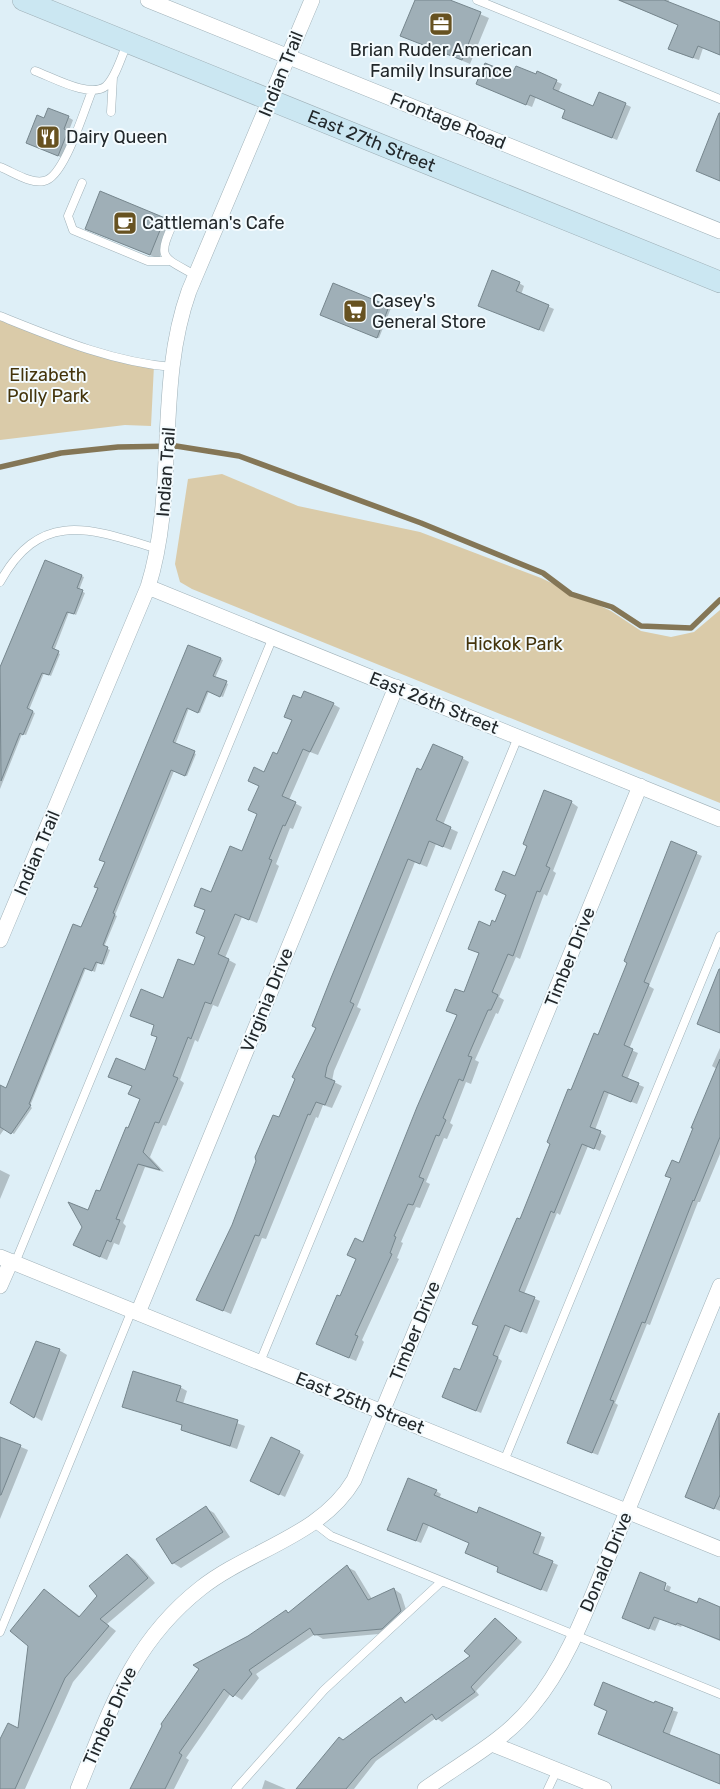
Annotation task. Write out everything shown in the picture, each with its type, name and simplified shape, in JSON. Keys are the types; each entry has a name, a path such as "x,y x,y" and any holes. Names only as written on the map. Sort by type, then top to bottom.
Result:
{"main road":[{"name":"East 27th Street","path":"23,0 720,282"}],"street":[{"name":"Frontage Road","path":"148,0 720,232"},
{"name":"Indian Trail","path":"0,940 148,587 158,549 165,488 172,367 178,323 195,275 312,0"},
{"name":"East 26th Street","path":"148,587 720,819"},
{"name":"Virginia Drive","path":"135,1311 396,688"},
{"name":"Timber Drive","path":"78,1789 124,1678 155,1634 176,1610 202,1587 312,1522 346,1493 354,1480 640,786"},
{"path":"0,1286 9,1260"},
{"name":"East 25th Street","path":"9,1260 720,1549"},
{"name":"Donald Drive","path":"425,1789 492,1744 512,1726 542,1693 560,1667 720,1286"},
{"path":"492,1744 604,1789"}],"lane":[{"path":"477,0 720,99"},
{"path":"35,71 83,90 92,91 105,87 128,42"},
{"path":"111,112 113,74"},
{"path":"0,167 33,181 43,182 52,178 61,167 92,91"},
{"path":"82,184 68,216 73,230 148,261 170,261"},
{"path":"174,221 162,247 164,255 170,261 195,275"},
{"path":"0,316 103,354 142,364 172,367"},
{"path":"0,582 19,553 28,545 63,530 94,531 158,549"},
{"path":"9,1260 272,637"},
{"path":"260,1362 518,737"},
{"path":"504,1461 720,936"},
{"path":"0,1632 135,1311"},
{"path":"312,1522 330,1536 720,1694"},
{"path":"236,1789 324,1690 441,1582"},
{"path":"548,1789 556,1770"}],"green space":[{"name":"Elizabeth Polly Park","path":"0,316 60,340 154,365 151,426 125,425 0,440"},
{"name":"Hickok Park","path":"222,474 298,506 420,532 541,578 611,611 641,631 671,637 694,632 720,610 720,803 192,589 180,582 175,564 188,479"}],"building":[{"name":"Brian Ruder American Family Insurance","path":"415,0 450,0 481,12 462,60 400,36"},
{"path":"619,0 664,0 720,22 720,55 698,46 693,58 668,49 678,25"},
{"path":"485,63 512,74 516,66 536,74 537,71 557,80 553,89 593,106 599,92 626,103 612,138 562,118 565,110 530,95 526,105 476,84"},
{"name":"Dairy Queen","path":"48,108 69,116 64,129 68,131 58,156 26,143 37,115 44,118"},
{"path":"720,113 720,181 696,171"},
{"name":"Cattleman's Cafe","path":"100,191 165,218 150,255 85,229"},
{"path":"492,270 520,282 516,291 549,305 539,330 478,306"},
{"name":"Casey's General Store","path":"333,283 389,306 377,338 320,315"},
{"path":"45,560 82,575 77,588 83,590 74,614 67,612 52,648 59,651 49,675 42,673 27,708 33,711 23,735 20,733 1,781 0,667"},
{"path":"188,645 221,658 213,676 227,681 220,697 207,691 198,713 187,708 173,742 195,751 185,776 171,770 113,913 115,914 103,945 108,947 102,964 96,962 92,971 84,968 29,1104 31,1105 11,1134 0,1127 0,1085 6,1088 73,924 81,927 98,888 94,887 105,862 99,860"},
{"path":"304,691 334,703 310,752 303,749 282,796 296,802 285,826 283,825 269,859 272,860 249,920 235,914 218,954 229,959 211,1004 205,1002 191,1039 188,1037 173,1076 178,1078 159,1123 155,1122 143,1152 160,1170 138,1164 116,1219 120,1220 111,1242 107,1240 100,1257 73,1245 82,1227 68,1202 88,1210 96,1190 100,1191 126,1127 128,1128 140,1099 128,1094 132,1086 108,1077 116,1058 145,1070 157,1037 151,1035 154,1025 130,1016 141,989 163,998 178,959 194,965 205,937 196,933 205,910 194,906 201,888 211,892 230,846 242,851 257,814 248,810 259,786 248,781 254,767 264,772 273,752 277,754 292,720 284,717 293,695 301,698"},
{"path":"433,744 463,757 436,820 451,827 443,847 429,841 420,864 408,859 350,1002 354,1004 327,1067 325,1077 335,1081 325,1105 316,1102 310,1115 308,1114 259,1236 255,1235 223,1311 196,1300 232,1225 256,1161 255,1157 273,1115 279,1117 295,1079 292,1077 316,1028 312,1026 417,768 421,770"},
{"path":"544,790 572,801 546,866 550,868 540,892 537,891 513,956 508,954 492,992 498,995 491,1010 488,1010 468,1056 472,1057 463,1081 459,1079 443,1118 446,1120 439,1136 436,1135 419,1177 424,1179 413,1205 408,1204 394,1236 396,1237 390,1253 392,1254 355,1335 358,1336 349,1358 316,1344 337,1295 340,1296 356,1259 347,1255 355,1238 363,1242 417,1107 457,1015 446,1011 455,989 464,992 479,953 468,949 479,921 490,926 492,920 495,922 506,895 495,890 503,871 515,876 527,846 523,844"},
{"path":"671,841 697,852 644,982 649,984 624,1045 633,1049 622,1076 639,1083 631,1102 604,1091 590,1127 601,1131 594,1149 582,1144 554,1213 551,1211 519,1291 535,1297 521,1332 505,1325 493,1355 498,1357 476,1411 442,1397 454,1368 460,1370 478,1326 472,1324 517,1218 520,1219 550,1144 547,1142 568,1089 571,1090 594,1033 598,1035 627,963 624,961"},
{"path":"720,969 720,1033 697,1024"},
{"path":"720,1059 720,1137 645,1323 642,1322 610,1400 614,1401 592,1453 567,1443 671,1178 665,1176 672,1160 679,1163 693,1128 691,1128"},
{"path":"36,1341 60,1349 34,1418 10,1403"},
{"path":"133,1371 181,1386 176,1401 238,1420 230,1446 181,1430 182,1425 122,1407"},
{"path":"719,1413 720,1495 714,1509 685,1497"},
{"path":"0,1437 21,1445 1,1495 0,1495"},
{"path":"271,1437 300,1451 279,1495 250,1481"},
{"path":"408,1478 437,1490 434,1495 477,1513 479,1507 541,1533 533,1553 553,1561 541,1590 497,1572 498,1567 465,1553 469,1543 423,1523 416,1541 387,1530"},
{"path":"206,1506 223,1532 172,1564 156,1539"},
{"path":"127,1554 148,1578 100,1619 109,1626 65,1678 15,1789 0,1789 0,1739 8,1723 18,1728 28,1646 10,1631 44,1589 79,1617 97,1596 89,1586"},
{"path":"347,1565 368,1600 394,1588 401,1611 382,1629 314,1635 310,1628 249,1670 252,1674 233,1697 224,1689 179,1753 182,1755 165,1789 130,1789 162,1726 161,1724 199,1669 193,1665 248,1636 286,1610 288,1613"},
{"path":"640,1572 666,1583 664,1590 697,1603 699,1598 720,1607 720,1640 677,1623 676,1625 654,1617 649,1629 622,1618"},
{"path":"495,1618 517,1638 471,1687 475,1692 436,1720 432,1714 371,1759 346,1789 296,1789 339,1737 343,1740 401,1697 405,1703 470,1656 464,1651"},
{"path":"603,1682 654,1703 655,1701 673,1708 663,1732 720,1755 720,1784 598,1734 607,1711 594,1705"}],"waterway":[{"path":"0,467 61,453 118,447 176,446 239,456 421,523 543,573 571,594 612,607 641,626 691,628 720,600"}],"place":[{"name":"Brian Ruder American Family Insurance","path":"441,24"},
{"name":"Dairy Queen","path":"48,137"},
{"name":"Cattleman's Cafe","path":"125,223"},
{"name":"Casey's General Store","path":"355,311"}]}
